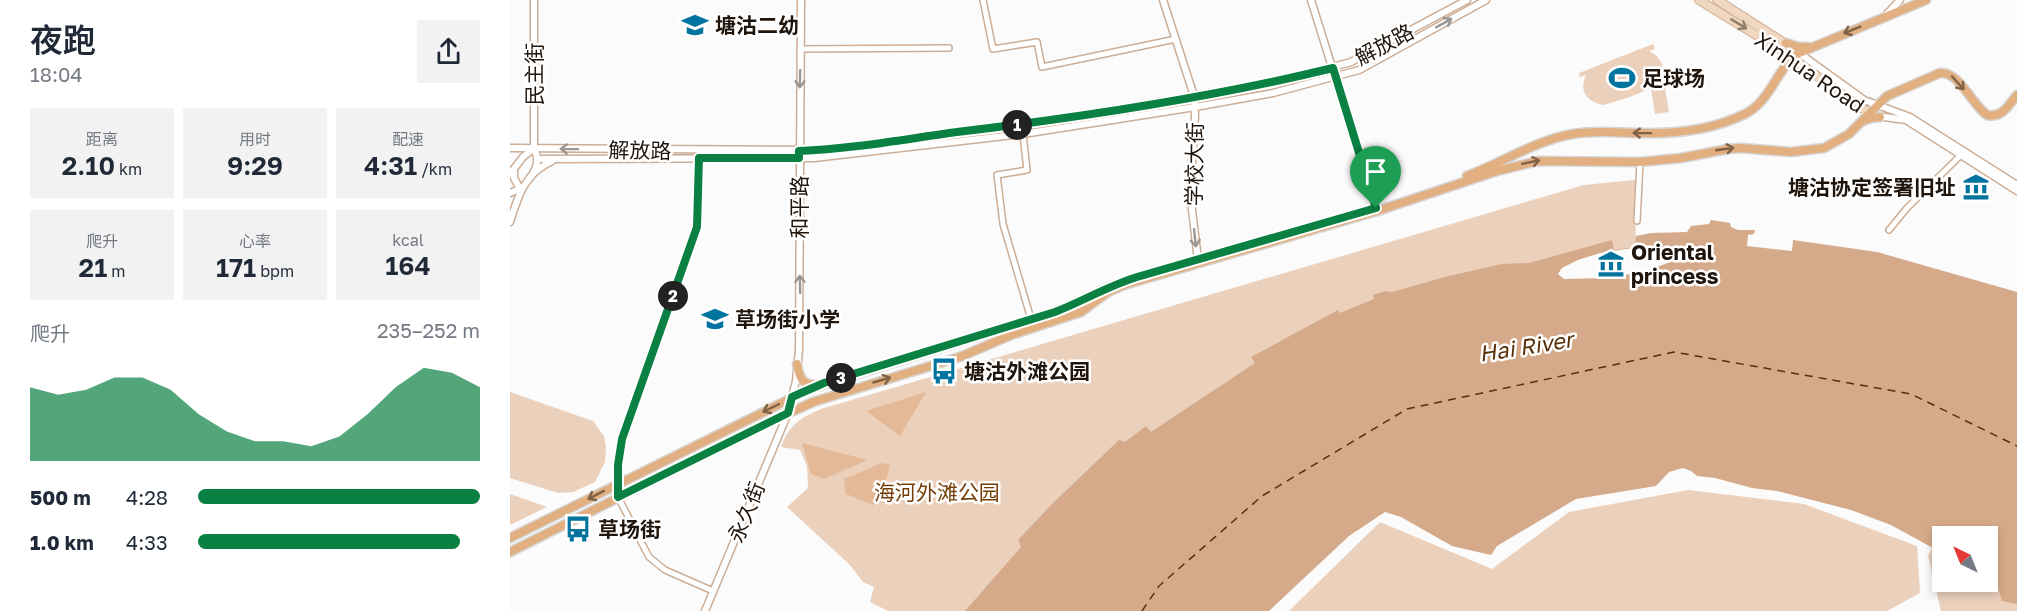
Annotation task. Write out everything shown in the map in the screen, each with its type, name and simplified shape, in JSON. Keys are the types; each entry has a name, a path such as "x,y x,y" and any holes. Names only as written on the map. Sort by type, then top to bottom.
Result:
{"main road":[{"name":"Xinhua Road","path":"1699,0 1782,46"},
{"name":"Xinhua Road","path":"1717,0 1795,55 1856,104 1872,107"},
{"path":"513,536 824,383 1071,306 1110,286 1376,208 1474,173 1550,140 1567,135 1593,132 1678,132 1706,127 1736,117 1759,103 1781,70 1795,55 1926,0"},
{"path":"1781,70 1782,46 1799,47 1818,44"},
{"path":"510,554 618,497 788,413 826,397 960,357 1011,335 1081,312 1108,292 1124,285 1377,211 1516,166 1548,159 1640,162 1740,148 1785,151 1817,150 1843,139 1860,123 1872,107 1887,96 1945,73 1954,77 1987,115 2001,114 2017,95"},
{"path":"1860,123 1869,118 1880,117"},
{"path":"797,364 802,381 812,385 824,383"}],"street":[{"name":"民主街","path":"534,0 534,148 538,159"},
{"name":"和平路","path":"788,413 797,364 800,297 797,156 801,0"},
{"path":"983,0 993,50 1037,42 1042,67 1176,39"},
{"name":"学校大街","path":"1163,0 1194,96 1190,193 1198,260"},
{"path":"1311,0 1376,208"},
{"name":"解放路","path":"510,148 775,150 797,156 1022,124 1279,81 1333,68 1351,62 1467,0"},
{"name":"解放路","path":"538,159 797,156 1023,134 1195,107 1274,93 1359,70 1486,0"},
{"path":"1883,18 1900,0"},
{"path":"800,49 950,48"},
{"name":"Xinhua Road","path":"1795,55 1848,89 1872,107 1880,117 1906,120 2017,191"},
{"name":"Xinhua Road","path":"1872,107 1910,117 2017,185"},
{"path":"1023,134 1027,170 997,175 1003,224 1031,319"},
{"path":"510,174 534,148"},
{"path":"699,150 697,227 622,439 617,484 618,497 649,557 665,570 713,591"},
{"path":"775,150 797,156"},
{"path":"1889,230 1907,208 1961,155"},
{"path":"530,178 536,169 538,159"},
{"path":"510,222 520,189 542,166 558,159"},
{"path":"1637,221 1640,162"},
{"path":"515,166 514,178 520,189"},
{"path":"510,193 520,189"},
{"name":"永久街","path":"705,611 788,413"}],"green space":[{"path":"1653,44 1655,49 1649,51 1660,60 1662,65 1662,74 1658,81 1642,92 1604,105 1589,99 1583,86 1586,75 1580,77 1579,73"},
{"path":"1665,87 1669,112 1655,114 1651,89"},
{"name":"海河外滩公园","path":"1635,180 1636,255 988,611 888,611 870,602 874,587 863,582 850,565 787,507 808,488 807,466 800,450 781,447 796,423 821,409 1584,185"},
{"path":"510,392 593,421 604,436 606,447 605,462 595,482 573,492 558,493 510,478"},
{"path":"1688,490 1804,504 1917,546 1920,593 1887,611 1289,611 1380,522 1492,569 1569,512"},
{"path":"510,494 547,507 510,525"},
{"path":"1932,547 1932,573 1928,556"},
{"path":"1998,566 2017,571 2017,611 1941,611 1937,592 1998,592"}],"shaded area":[{"path":"926,392 900,436 866,411"},
{"path":"802,443 867,460 824,479 811,474"},
{"path":"882,463 890,465 883,492 873,505 846,494 844,479"}],"water":[{"name":"Hai River","path":"1711,220 1730,223 1731,227 1738,230 1755,230 1754,234 1748,235 1747,246 1792,251 1793,240 1877,252 2017,292 2017,604 2002,601 1998,588 1998,526 1932,526 1932,548 1891,525 1851,510 1777,491 1697,476 1683,468 1669,472 1656,486 1576,499 1497,546 1491,555 1452,546 1401,517 1385,512 1349,536 1269,611 965,611 1021,547 1018,540 1119,440 1125,442 1146,426 1151,432 1255,363 1251,357 1338,310 1340,313 1374,299 1373,295 1445,277 1502,264 1529,263 1612,240 1614,250 1635,247 1636,236 1651,233 1687,232 1691,226 1709,224"}],"pier":[{"path":"1639,247 1698,249 1684,257 1643,272 1605,278 1564,279 1558,274 1562,268 1578,260 1600,253"}],"ferry route":[{"path":"1142,611 1159,586 1262,496 1407,409 1674,352 1911,394 2017,446"}],"place":[{"name":"塘沽二幼","path":"695,25"},
{"name":"足球场","path":"1622,78"},
{"name":"塘沽协定签署旧址","path":"1976,187"},
{"name":"Oriental princess","path":"1611,264"},
{"name":"草场街小学","path":"715,319"},
{"name":"塘沽外滩公园","path":"944,371"},
{"name":"草场街","path":"578,529"}],"route":[{"path":"1333,68 1376,208 1137,277 1110,286 1081,302 1055,312 824,383 792,397 788,413 618,497 618,465 622,439 697,227 699,158 799,158 799,151 1090,114 1279,81 1333,68"}]}
